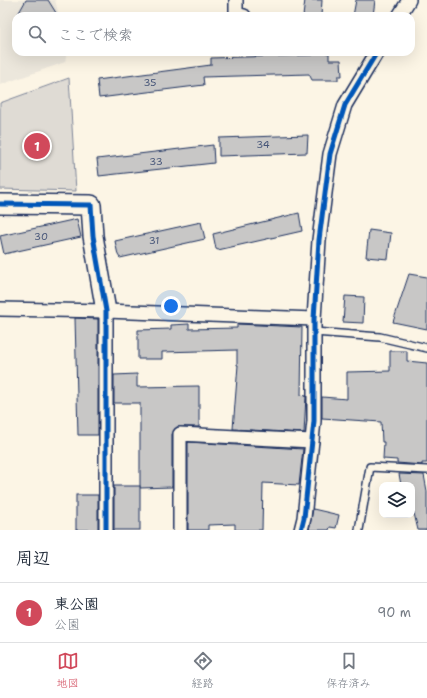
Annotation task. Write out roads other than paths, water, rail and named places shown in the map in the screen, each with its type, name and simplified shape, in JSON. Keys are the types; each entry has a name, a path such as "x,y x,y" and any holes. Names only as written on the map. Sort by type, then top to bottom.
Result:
{"street":[{"path":"236,0 238,12"},
{"path":"402,12 409,0"},
{"path":"301,530 304,518 312,442 314,319 319,240 330,154 345,105 375,56"},
{"path":"0,204 91,205 93,236 106,311 106,530"},
{"path":"0,309 106,311 314,319"},
{"path":"180,530 180,434 312,442"}],"lane":[{"path":"314,332 380,336 427,348"},
{"path":"359,530 370,467 427,470"}],"place":[{"name":"東公園","path":"37,146"}]}
